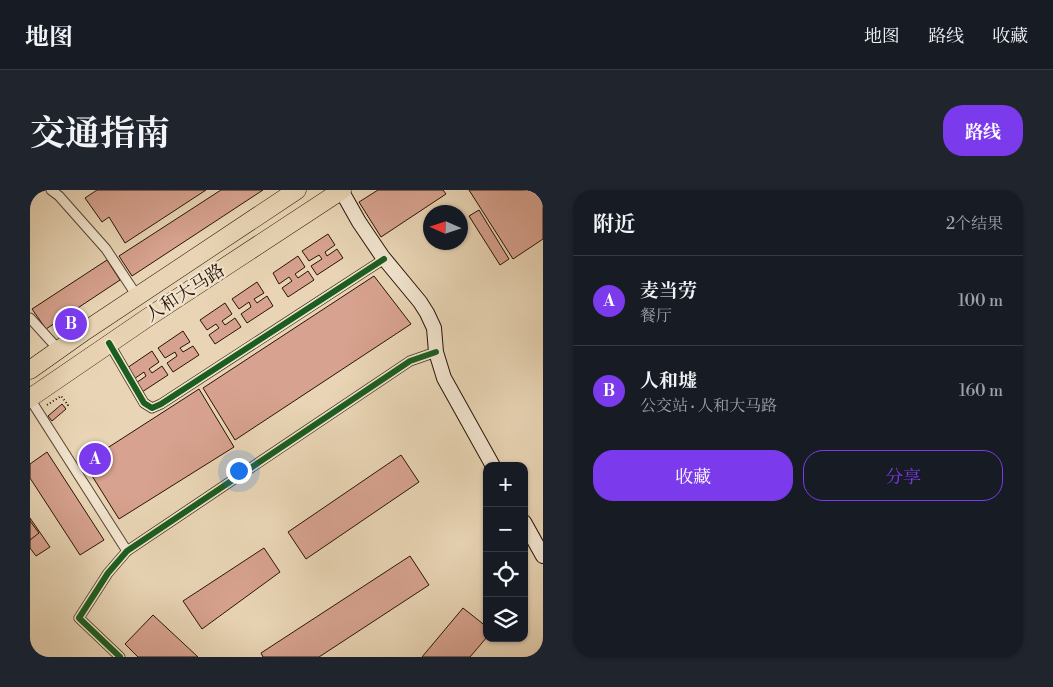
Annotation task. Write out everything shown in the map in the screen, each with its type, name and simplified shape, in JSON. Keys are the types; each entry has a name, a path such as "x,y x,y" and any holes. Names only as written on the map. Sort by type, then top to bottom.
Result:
{"highway":[{"name":"人和大马路","path":"30,370 85,331 297,190"},
{"name":"人和大马路","path":"30,399 109,344 341,190"}],"street":[{"path":"51,190 59,196 106,249 137,296"},
{"path":"341,190 384,258 427,313 434,328 436,352 444,378 491,462"},
{"path":"109,344 144,403 152,408 161,404 384,258"},
{"path":"30,318 59,350"},
{"path":"120,657 79,618 108,573 127,551 410,361 436,352"},
{"path":"30,399 127,551"},
{"path":"528,529 543,556"}],"path":[{"path":"48,406 61,396 68,405 65,407"}],"building":[{"path":"97,190 206,190 125,243 109,217 102,222 85,198"},
{"path":"221,190 263,190 132,276 119,256"},
{"path":"378,190 443,190 446,194 429,205 423,205 423,209 381,237 359,202"},
{"path":"469,190 543,190 543,239 513,259"},
{"path":"479,210 509,259 500,265 469,216"},
{"path":"328,234 335,245 325,252 327,256 337,249 343,258 317,275 311,266 322,259 319,255 309,261 302,251"},
{"path":"298,256 305,267 295,274 298,278 308,271 314,280 288,297 282,288 292,281 289,277 279,284 273,273"},
{"path":"107,260 120,280 46,329 32,309"},
{"path":"374,276 411,324 235,440 203,388"},
{"path":"257,282 264,293 254,299 257,303 267,296 273,306 247,323 241,314 251,307 249,302 239,309 232,299"},
{"path":"225,303 232,314 222,321 225,325 235,318 241,327 215,344 209,335 219,328 216,324 207,330 200,320"},
{"path":"183,331 190,342 180,348 183,352 193,346 199,355 173,372 167,363 177,356 175,352 165,358 158,348"},
{"path":"152,351 159,362 149,369 152,373 162,366 168,375 142,392 136,383 146,376 144,372 134,379 127,368"},
{"path":"199,389 234,447 119,519 84,463"},
{"path":"62,404 66,409 52,421 48,416"},
{"path":"47,452 104,540 80,555 30,478 30,464"},
{"path":"401,455 419,482 306,559 288,532"},
{"path":"30,518 50,547 36,556 30,548"},
{"path":"30,521 39,533 30,540"},
{"path":"264,548 280,572 202,629 183,601"},
{"path":"410,556 429,585 319,657 263,657 261,653"},
{"path":"463,608 483,624 483,642 470,657 422,657"},
{"path":"153,615 198,657 138,657 125,644"}],"cycle path":[{"path":"109,343 144,403 152,408 384,259"},
{"path":"120,657 79,618 108,573 127,551 410,361 436,352"}],"place":[{"name":"人和墟","path":"71,324"},
{"name":"麦当劳","path":"95,459"}]}
